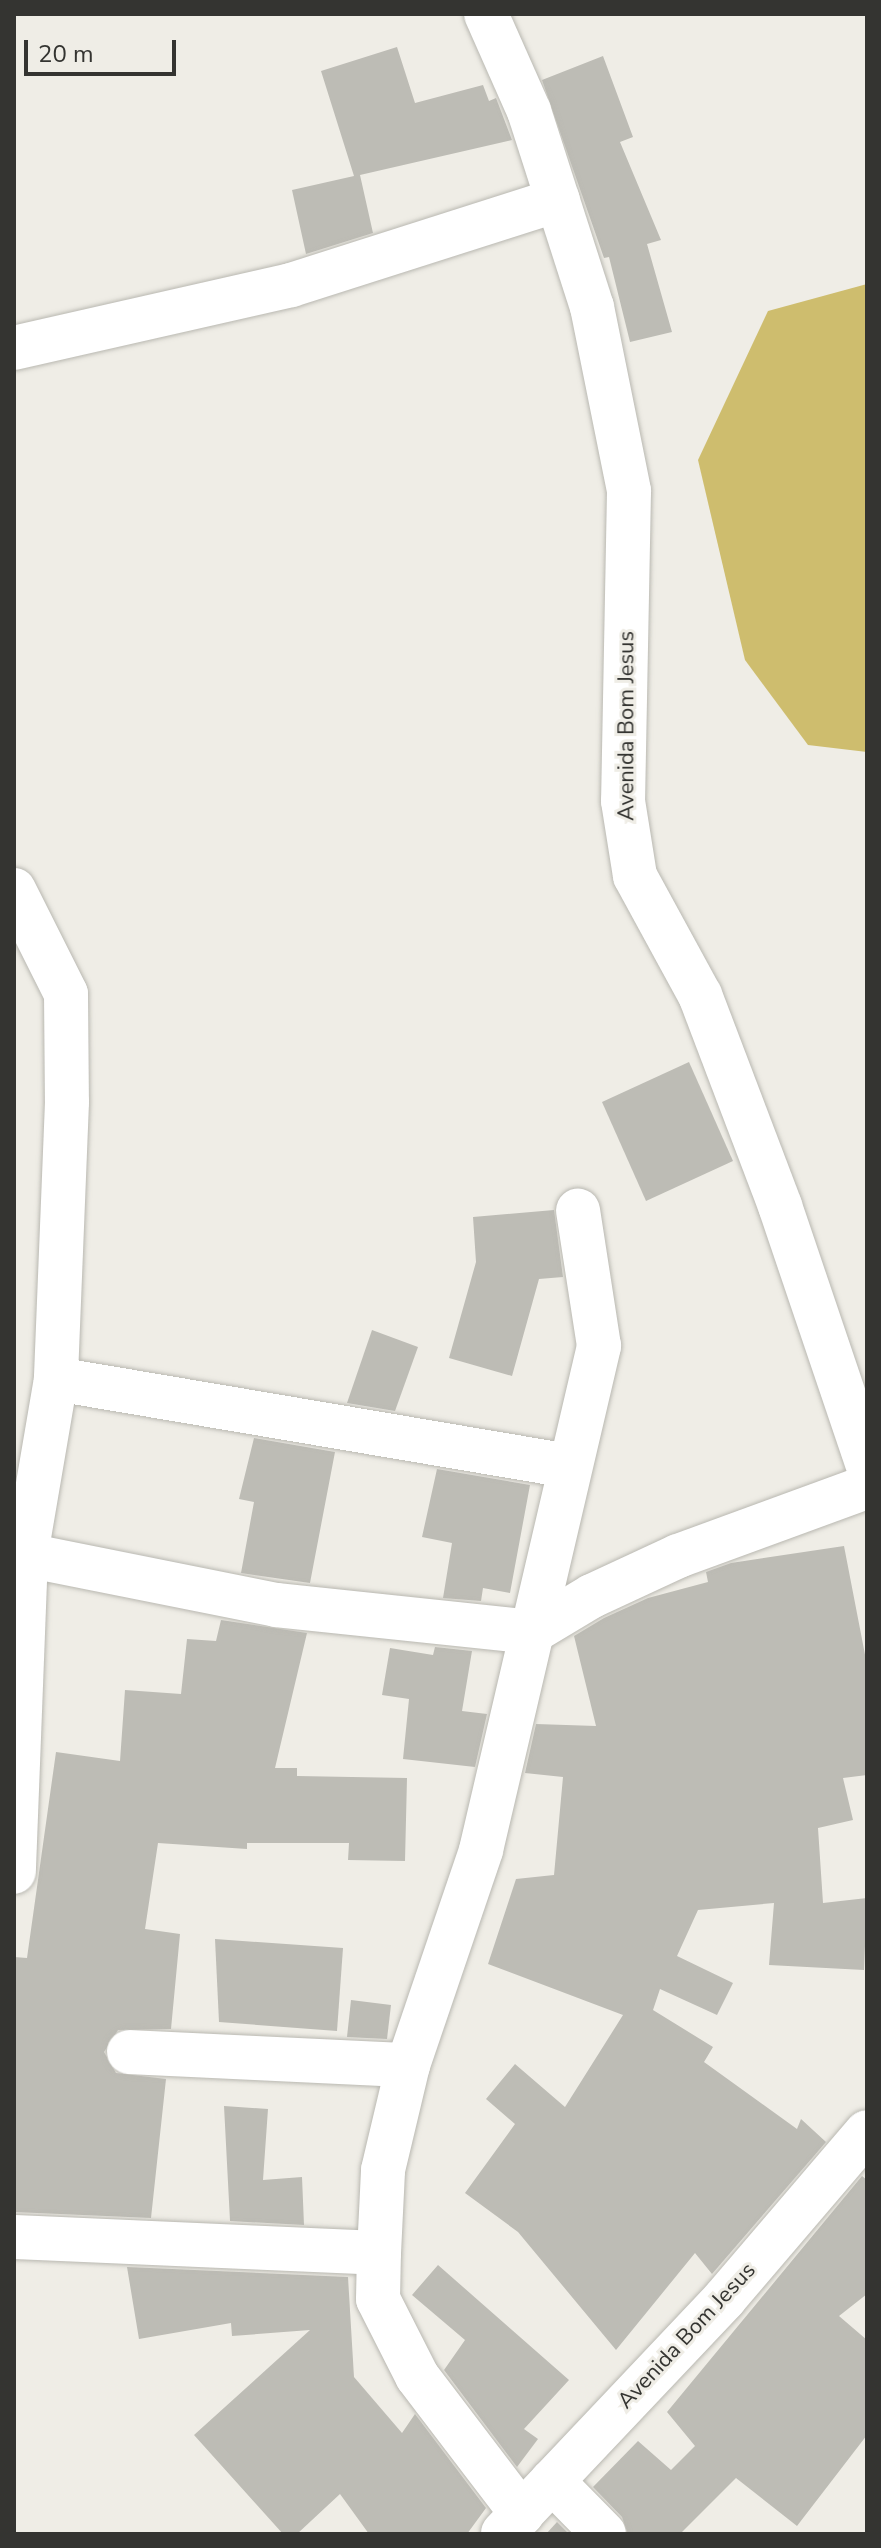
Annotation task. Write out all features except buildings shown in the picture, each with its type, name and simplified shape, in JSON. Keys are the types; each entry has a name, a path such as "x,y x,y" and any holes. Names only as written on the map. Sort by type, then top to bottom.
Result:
{"street":[{"name":"Avenida Bom Jesus","path":"486,14 529,111 592,307 629,491 623,801 635,876 700,995 780,1206 867,1463"},
{"path":"14,348 291,285 558,200"},
{"path":"14,890 66,994 56,1379 26,1555 14,1872"},
{"path":"512,2524 417,2376 378,2299 383,2170 408,2065 481,1850 599,1346 578,1211"},
{"path":"56,1379 569,1466"},
{"path":"26,1555 276,1605 532,1632 592,1596 678,1556 867,1487"},
{"path":"129,2052 408,2065"},
{"name":"Avenida Bom Jesus","path":"512,2524 725,2298 867,2132"},
{"path":"14,2237 379,2253"},
{"path":"552,2481 604,2534"}],"shaded area":[{"path":"867,284 867,752 808,745 745,660 698,460 768,311"}]}
